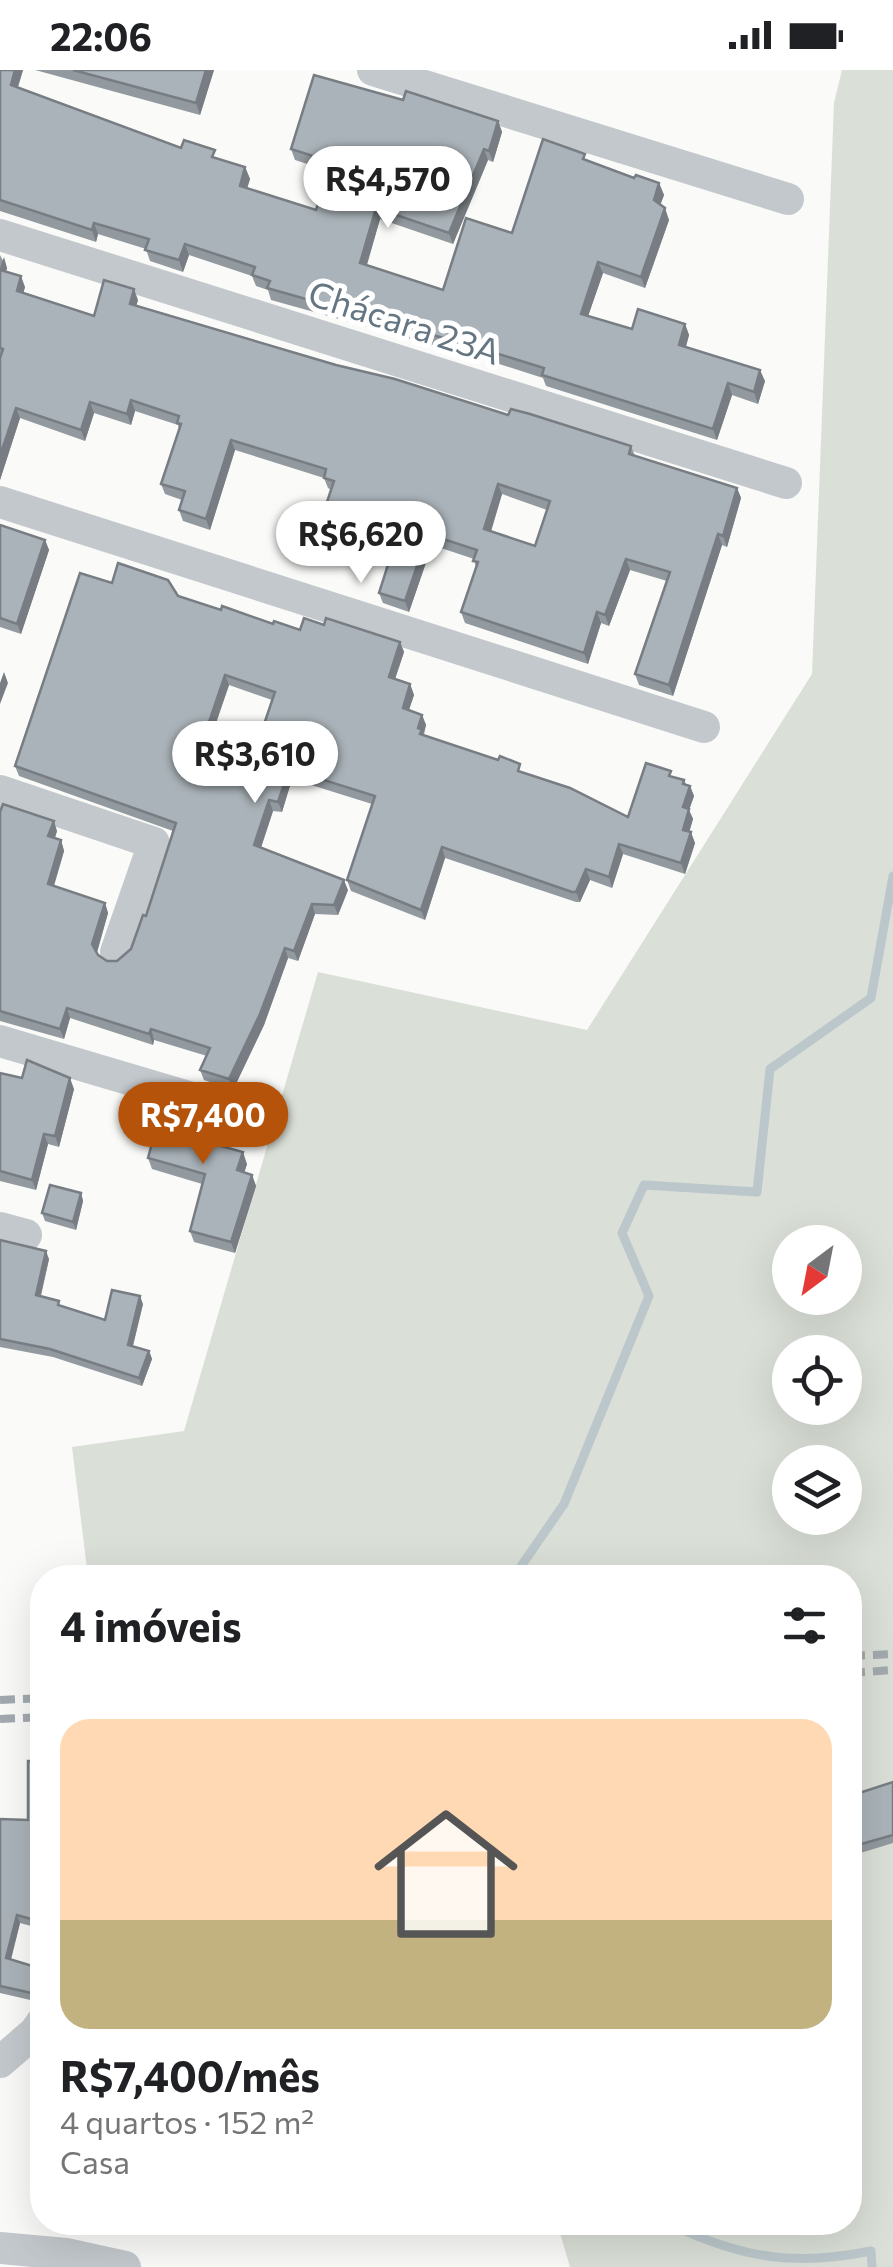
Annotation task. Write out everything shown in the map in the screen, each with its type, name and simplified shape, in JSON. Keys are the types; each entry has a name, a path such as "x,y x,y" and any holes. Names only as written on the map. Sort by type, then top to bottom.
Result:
{"street":[{"path":"373,70 788,200"},
{"name":"Chácara 23A","path":"0,235 786,483"},
{"path":"0,502 704,726"},
{"path":"0,791 154,844 116,952"},
{"path":"0,1042 226,1108"},
{"path":"0,2062 30,2037"},
{"path":"7,2255 66,2254 125,2267"}],"shaded area":[{"path":"842,70 893,70 893,2267 570,2267 561,2235 862,2235 862,1565 87,1565 72,1447 184,1431 318,972 587,1030 812,674 834,103"}],"building":[{"path":"0,70 15,70 11,85 181,148 184,140 215,150 212,157 245,167 240,186 316,210 332,162 291,149 314,75 403,100 406,91 498,121 489,151 484,149 449,233 376,208 360,263 443,290 466,218 512,233 543,139 585,154 583,159 659,183 654,200 665,208 641,277 598,262 581,314 632,329 638,309 685,324 679,345 760,370 754,392 728,383 713,429 542,375 544,368 267,288 270,281 252,275 255,267 185,244 179,260 145,250 149,239 94,223 92,230 0,200"},
{"path":"73,70 206,70 196,103"},
{"path":"0,270 21,276 17,291 94,316 104,280 134,289 130,304 508,415 511,409 530,414 631,446 629,454 737,488 669,685 635,674 670,572 626,559 605,615 597,612 584,653 461,612 478,562 473,561 477,550 428,534 405,601 379,593 393,549 321,520 334,481 324,478 326,469 231,440 206,519 179,510 185,491 161,484 181,424 177,423 179,416 131,400 127,414 90,402 81,430 16,408 0,456","holes":["498,484 550,501 535,546 484,529"]},
{"path":"0,525 45,540 17,624 0,618"},
{"path":"118,563 168,580 178,596 221,610 222,606 300,630 304,618 324,625 326,618 400,642 389,677 410,684 403,708 422,715 420,734 498,760 500,756 520,764 518,771 570,788 628,817 646,763 671,771 669,776 690,786 683,807 689,809 683,830 691,832 681,863 619,844 609,877 586,869 576,892 572,892 442,847 421,910 347,880 375,796 289,769 278,802 269,800 254,845 344,880 334,905 312,904 294,951 285,948 229,1079 200,1070 210,1048 151,1029 149,1034 67,1008 60,1029 0,1011 3,804 54,821 48,836 61,840 48,884 105,903 92,944 107,961 117,961 131,949 143,915 146,916 176,823 15,766 80,573 112,583","holes":["225,675 275,692 256,748 206,731"]},
{"path":"27,1060 70,1078 55,1136 44,1134 32,1180 0,1171 0,1073 22,1078"},
{"path":"164,1100 217,1116 210,1143 243,1152 237,1170 252,1175 231,1242 190,1231 205,1174 148,1158"},
{"path":"50,1185 81,1193 73,1222 42,1213"},
{"path":"0,1240 46,1251 36,1295 59,1301 58,1305 105,1320 112,1290 140,1296 128,1345 149,1351 139,1378 50,1349 0,1339"},
{"path":"30,1761 30,1919 17,1915 6,1958 30,1965 30,1993 0,1986 0,1819 28,1820"},
{"path":"893,1782 893,1835 862,1844 862,1792"}],"waterway":[{"path":"522,1565 564,1504 649,1296 622,1233 644,1185 757,1192 770,1069 871,998 893,876"},
{"path":"694,2235 772,2257 819,2258 871,2251 872,2267"}],"railway":[{"path":"862,1655 893,1654"},
{"path":"862,1672 893,1670"},
{"path":"0,1700 30,1699"},
{"path":"0,1719 30,1718"}]}
